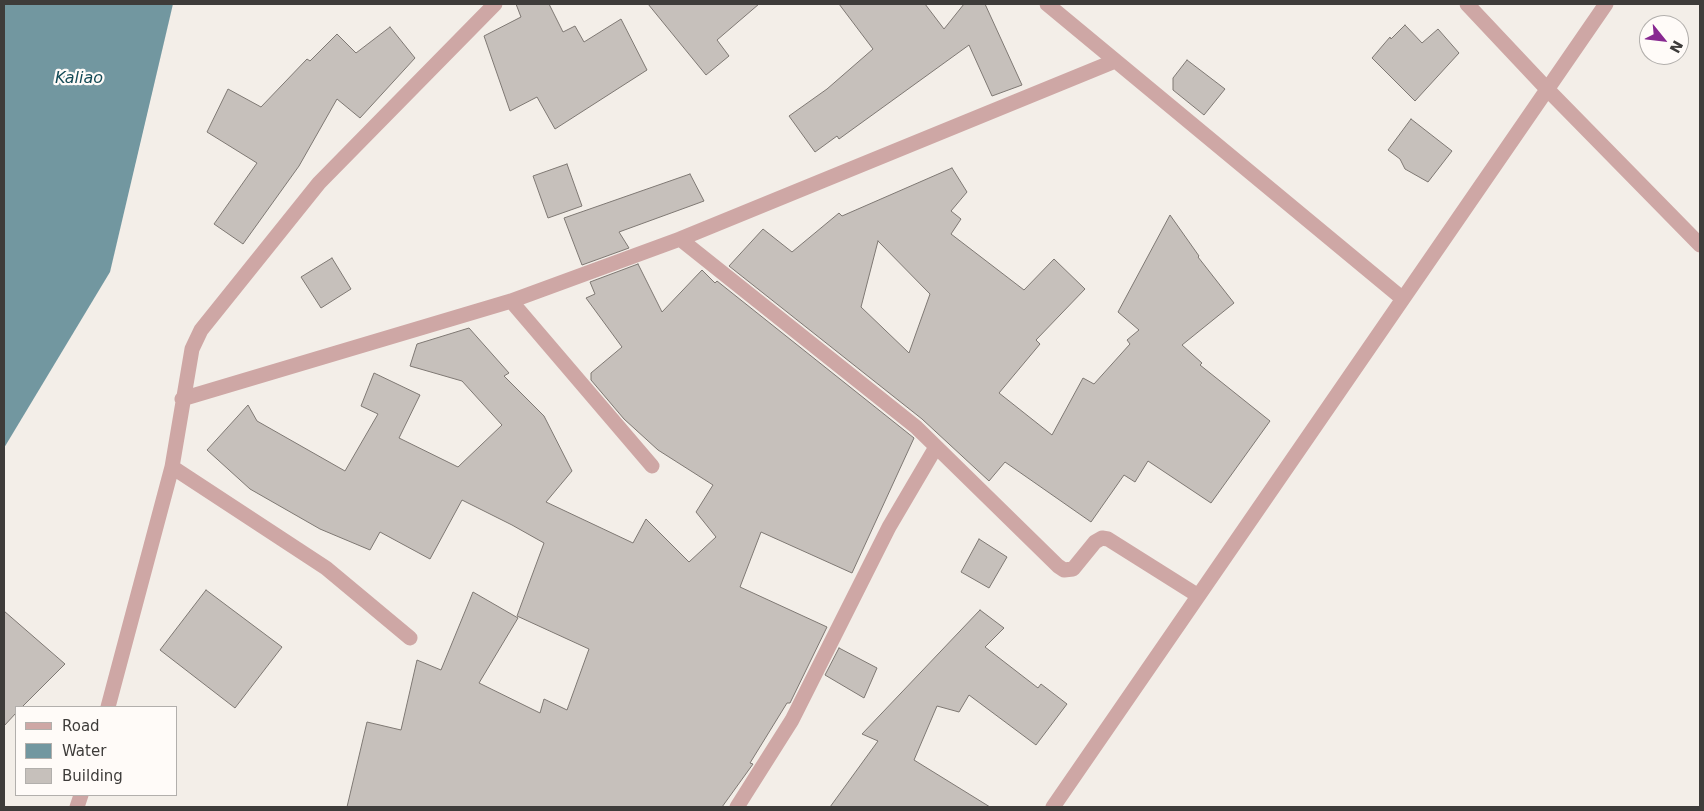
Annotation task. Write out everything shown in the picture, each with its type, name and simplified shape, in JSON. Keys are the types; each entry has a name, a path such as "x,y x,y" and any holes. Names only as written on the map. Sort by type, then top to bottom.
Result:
{"street":[{"path":"108,706 172,467 182,399 192,349 201,330 320,183 495,4"},
{"path":"1047,4 1403,299"},
{"path":"1467,4 1547,89 1700,245"},
{"path":"1053,807 1197,595 1606,4"},
{"path":"182,399 511,301 680,239 1115,61"},
{"path":"680,239 916,426 1064,570 1073,569 1096,542 1102,538 1108,539 1197,595"},
{"path":"511,301 652,466"},
{"path":"737,807 792,720 889,527 936,446"},
{"path":"172,467 326,568 410,638"}],"water":[{"name":"Kaliao","path":"4,4 173,4 110,272 4,448"}],"building":[{"path":"516,4 549,4 563,32 575,26 584,42 621,19 647,70 555,129 537,97 510,111 484,36 521,17"},
{"path":"648,4 759,4 717,40 729,56 706,75"},
{"path":"839,4 925,4 944,29 964,4 985,4 1022,85 992,96 969,45 839,139 837,136 815,152 789,116 827,89 873,49"},
{"path":"1405,25 1422,43 1438,29 1459,53 1415,101 1372,58 1390,37 1391,39"},
{"path":"390,27 415,58 360,118 337,99 299,166 243,244 214,224 257,163 207,132 228,89 261,107 307,59 310,61 337,34 356,53"},
{"path":"1187,60 1225,89 1204,115 1173,90 1173,78"},
{"path":"1411,119 1452,151 1428,182 1405,169 1400,159 1388,150"},
{"path":"567,164 582,206 548,218 533,176"},
{"path":"952,168 967,192 951,211 961,219 951,234 1024,290 1054,259 1085,289 1036,340 1040,344 999,393 1052,435 1083,378 1094,384 1130,344 1127,340 1139,330 1118,312 1170,215 1198,257 1234,303 1182,345 1202,363 1200,365 1270,421 1211,503 1148,461 1135,482 1124,475 1091,522 1005,462 989,481 922,419 729,266 763,229 792,252 839,213 842,216","holes":["878,241 930,294 909,353 861,307"]},
{"path":"690,174 704,201 619,232 629,248 582,265 564,218"},
{"path":"332,258 351,289 321,308 301,277"},
{"path":"638,264 662,312 702,270 715,283 717,281 914,438 852,573 761,532 740,587 827,627 790,703 787,703 750,763 753,764 722,807 347,807 367,722 401,730 417,660 441,670 473,592 518,618 479,683 540,713 544,699 567,710 589,649 517,616 544,543 512,525 462,500 430,559 380,532 370,550 320,529 250,489 207,450 248,405 257,421 345,471 378,414 361,406 374,373 420,395 399,438 458,467 502,425 462,381 410,366 417,344 469,328 509,373 504,376 544,416 572,471 546,502 633,543 646,519 689,562 716,537 696,512 713,485 658,450 624,419 591,380 591,373 622,347 586,298 595,294 590,282"},
{"path":"979,539 1007,557 989,588 961,572"},
{"path":"206,590 282,647 235,708 160,650"},
{"path":"980,610 1004,628 985,647 1038,688 1041,684 1067,704 1036,745 969,695 959,712 937,706 914,760 990,807 830,807 878,741 862,734"},
{"path":"4,611 65,664 23,706 15,706 15,714 4,726"},
{"path":"839,648 877,668 864,698 825,675"}]}
